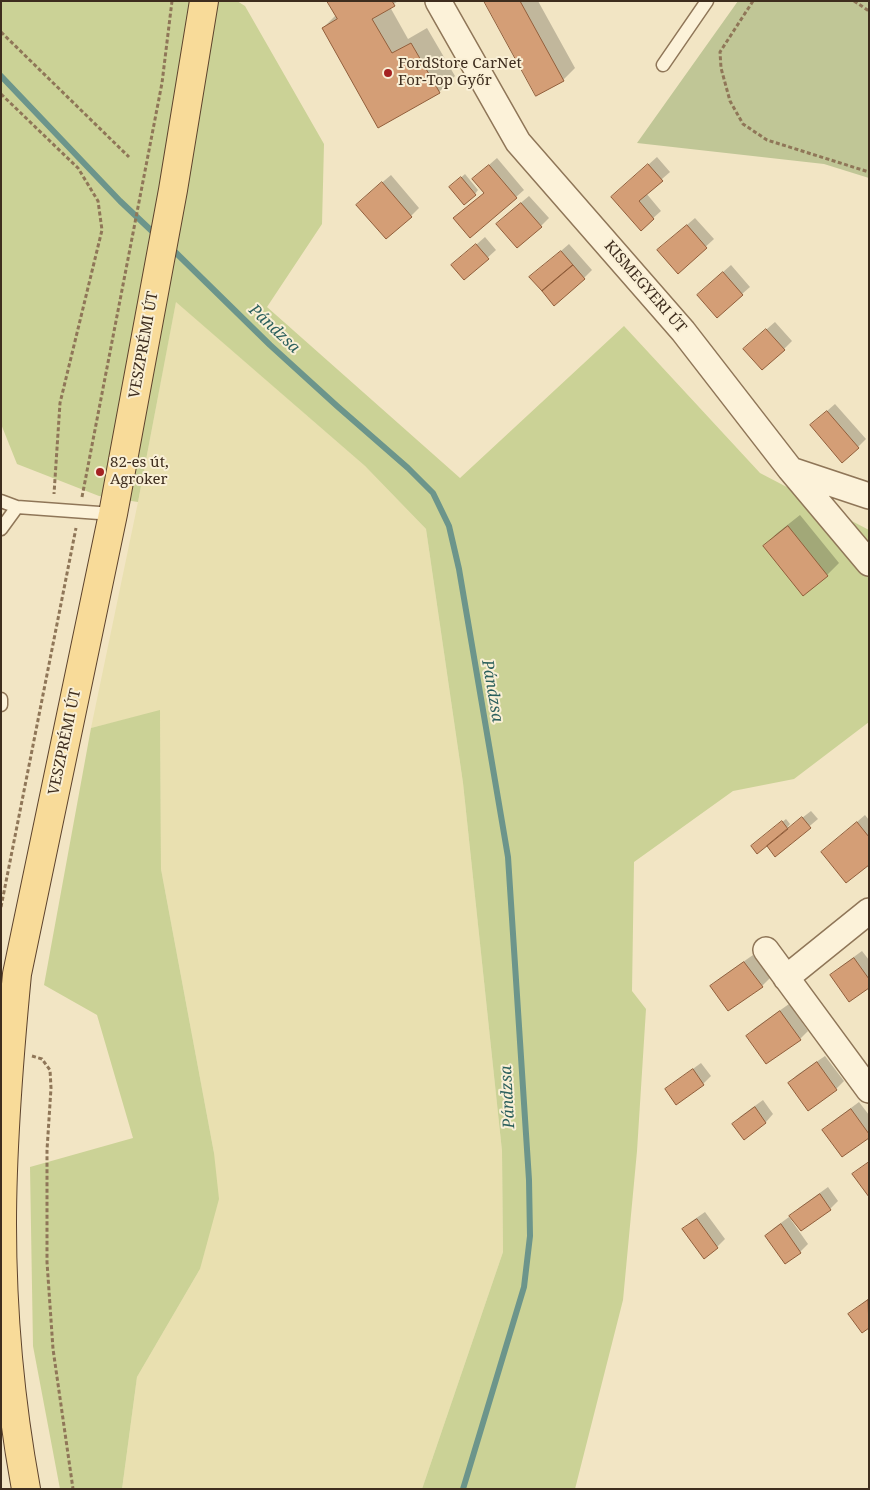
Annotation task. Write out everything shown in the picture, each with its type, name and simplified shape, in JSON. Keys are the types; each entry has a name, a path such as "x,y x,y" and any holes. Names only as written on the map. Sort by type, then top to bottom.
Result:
{"main road":[{"name":"VESZPRÉMI ÚT","path":"26,1489 10,1381 2,1224 5,1119 10,1048 9,973 113,514 173,190 204,1"}],"street":[{"name":"KISMEGYERI ÚT","path":"438,1 518,142 683,331 790,469 869,563"},
{"path":"790,469 869,496"},
{"path":"786,978 869,911"},
{"path":"766,950 869,1090"}],"lane":[{"path":"662,65 707,1"},
{"path":"1,501 17,507 113,514"},
{"path":"1,529 17,507"},
{"path":"1,699 1,705"}],"path":[{"path":"1,907 162,82 172,1"},
{"path":"753,1 720,52 721,68 730,101 743,124 767,140 869,172"},
{"path":"854,1 869,11"},
{"path":"1,32 129,157"},
{"path":"1,94 78,168 98,201 102,230 60,403 52,510"},
{"path":"10,1048 42,1059 50,1070 47,1262 53,1348 73,1489"}],"shaded area":[{"path":"176,301 365,466 426,529 463,783 502,1151 503,1252 422,1489 122,1489 137,1377 200,1269 214,1153 161,869 160,711 91,728 138,502"}],"green space":[{"path":"1,1 237,1 245,6 324,144 322,224 267,307 460,478 624,326 760,473 869,530 869,722 794,779 733,791 634,862 632,991 646,1009 637,1151 623,1300 575,1489 422,1489 503,1252 502,1151 463,783 426,529 365,466 176,302 138,502 99,496 17,464 1,424"},
{"path":"738,1 869,1 869,178 824,164 637,143"},
{"path":"160,710 161,869 214,1153 219,1199 200,1269 137,1377 122,1489 60,1489 33,1346 30,1167 133,1138 97,1015 44,985 91,728"}],"building":[{"name":"FordStore CarNet For-Top Győr","path":"327,1 392,1 395,6 372,19 392,53 411,43 440,93 378,128 322,28 337,19"},
{"path":"484,1 520,1 564,81 536,96"},
{"path":"648,164 663,181 639,201 654,219 641,231 611,197"},
{"path":"489,165 517,198 470,238 453,218 484,193 472,179"},
{"path":"461,177 476,195 464,205 449,187"},
{"path":"382,182 412,217 386,239 356,205"},
{"path":"521,203 542,227 517,248 496,224"},
{"path":"687,225 707,248 678,274 657,250"},
{"path":"476,244 489,259 464,280 451,265"},
{"path":"561,251 573,265 542,291 529,277"},
{"path":"573,265 585,279 554,306 542,291"},
{"path":"723,272 743,295 717,318 697,295"},
{"path":"766,329 785,350 762,370 743,349"},
{"path":"827,411 859,448 842,463 810,425"},
{"path":"788,526 828,576 803,596 763,546"},
{"path":"802,817 811,828 775,857 767,846"},
{"path":"782,821 788,829 757,854 751,846"},
{"path":"857,822 869,837 869,865 846,883 821,852"},
{"path":"854,958 869,979 869,988 849,1002 830,975"},
{"path":"744,962 763,987 728,1011 710,986"},
{"path":"780,1011 801,1040 766,1064 746,1036"},
{"path":"817,1062 837,1090 808,1111 788,1083"},
{"path":"693,1069 704,1085 676,1105 665,1089"},
{"path":"755,1107 766,1123 744,1140 732,1124"},
{"path":"851,1109 869,1134 869,1138 842,1157 822,1130"},
{"path":"869,1162 869,1197 852,1174"},
{"path":"820,1194 831,1210 801,1231 789,1216"},
{"path":"697,1219 718,1248 704,1259 682,1229"},
{"path":"781,1224 801,1253 785,1264 765,1236"},
{"path":"868,1300 869,1328 862,1333 848,1314"}],"waterway":[{"name":"Pándzsa","path":"1,76 120,201 156,235"},
{"name":"Pándzsa","path":"169,246 270,345 408,468 433,493 449,526 459,569 508,857 529,1180 530,1236 524,1287 463,1489"}],"place":[{"name":"FordStore CarNet For-Top Győr","path":"388,73"},
{"name":"82-es út, Agroker","path":"100,472"}]}
